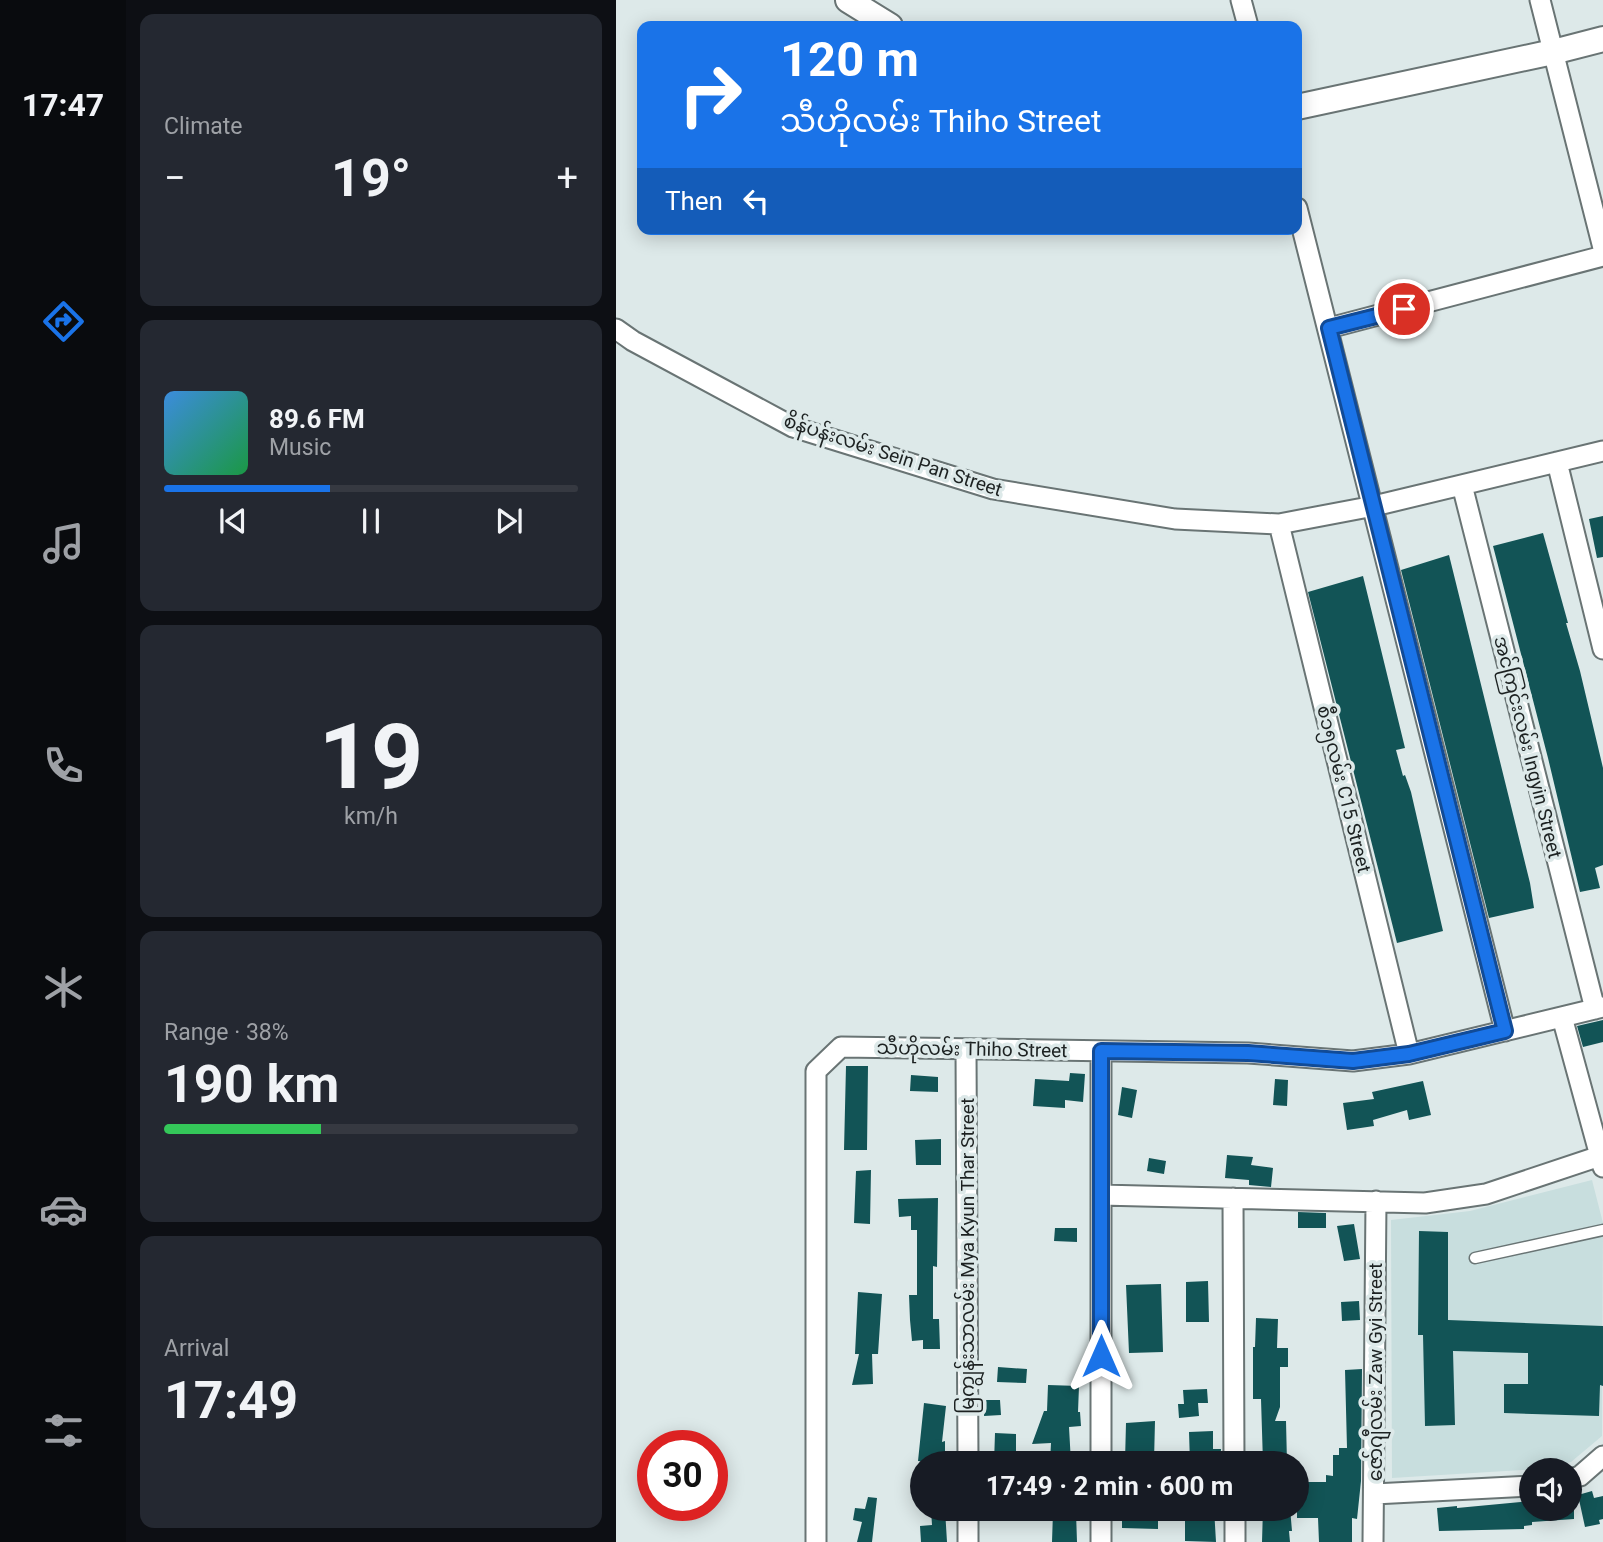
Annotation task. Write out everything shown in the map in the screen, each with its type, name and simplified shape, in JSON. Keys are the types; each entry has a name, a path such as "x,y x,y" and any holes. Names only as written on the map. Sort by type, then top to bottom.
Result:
{"street":[{"path":"848,0 882,21"},
{"path":"1241,0 1247,21"},
{"path":"1540,0 1603,248"},
{"path":"1302,106 1603,39"},
{"path":"1302,227 1505,1031"},
{"path":"1329,328 1603,256"},
{"name":"စိန်ပန်းလမ်း Sein Pan Street","path":"616,328 633,341 793,427 993,489 1175,519 1279,524 1374,506 1603,451"},
{"path":"1557,462 1603,649"},
{"name":"အင်ကြင်းလမ်း Ingyin Street","path":"1462,485 1599,1008"},
{"name":"စီ၁၅လမ်း C15 Street","path":"1279,524 1409,1054"},
{"name":"သီဟိုလမ်း Thiho Street","path":"816,1542 816,1071 841,1047 1248,1053 1353,1061 1409,1054 1599,1008"},
{"path":"1101,1195 1424,1203 1486,1194 1602,1161 1562,1017"},
{"name":"မြကျွန်းသာလမ်း Mya Kyun Thar Street","path":"965,1049 968,1451"},
{"path":"1101,1051 1101,1451"},
{"path":"1233,1198 1234,1451"},
{"name":"ဇော်ဂျီလမ်း Zaw Gyi Street","path":"1373,1542 1376,1201"},
{"path":"1582,1474 1603,1456"},
{"path":"1374,1494 1519,1487"},
{"path":"968,1521 968,1542"},
{"path":"1101,1521 1101,1542"},
{"path":"1235,1521 1235,1542"}],"lane":[{"path":"1475,1258 1603,1230"}],"shaded area":[{"path":"1592,1180 1603,1223 1602,1436 1576,1458 1519,1458 1519,1470 1392,1478 1391,1220 1470,1211"}],"building":[{"path":"1603,516 1603,557 1597,558 1589,519"},
{"path":"1543,533 1603,768 1603,865 1595,868 1600,888 1580,892 1493,546"},
{"path":"1449,555 1534,908 1489,918 1401,570"},
{"path":"1363,576 1405,748 1396,750 1403,776 1405,775 1411,792 1443,931 1397,943 1308,592"},
{"path":"1603,1020 1603,1042 1583,1047 1577,1026"},
{"path":"846,1066 868,1066 867,1150 844,1150"},
{"path":"1070,1073 1085,1074 1083,1102 1065,1100 1065,1108 1033,1106 1035,1079 1069,1081"},
{"path":"911,1075 938,1077 938,1092 910,1091"},
{"path":"1275,1079 1288,1080 1287,1106 1273,1105"},
{"path":"1423,1081 1431,1115 1409,1120 1407,1110 1373,1120 1374,1126 1347,1130 1343,1103 1374,1099 1372,1092"},
{"path":"1122,1087 1137,1090 1132,1118 1118,1115"},
{"path":"941,1139 941,1165 916,1165 915,1140"},
{"path":"1227,1155 1253,1157 1251,1165 1273,1168 1271,1187 1249,1185 1249,1180 1225,1178"},
{"path":"1149,1158 1166,1161 1164,1174 1147,1171"},
{"path":"871,1170 870,1224 854,1223 856,1171"},
{"path":"938,1198 937,1267 933,1266 933,1319 939,1319 940,1349 923,1349 923,1340 912,1341 910,1320 909,1295 917,1295 917,1230 911,1230 911,1216 899,1217 898,1199"},
{"path":"1298,1212 1326,1213 1326,1228 1298,1228"},
{"path":"1354,1224 1360,1259 1344,1261 1337,1226"},
{"path":"1055,1228 1077,1228 1077,1242 1054,1241"},
{"path":"1419,1231 1448,1232 1448,1320 1603,1326 1603,1386 1600,1385 1599,1416 1504,1413 1504,1384 1528,1384 1528,1353 1453,1351 1455,1425 1425,1426 1423,1335 1418,1335"},
{"path":"1208,1281 1209,1322 1186,1322 1186,1282"},
{"path":"1161,1284 1163,1352 1129,1353 1126,1285"},
{"path":"858,1292 882,1294 878,1354 872,1354 873,1384 852,1385 859,1354 855,1354"},
{"path":"1359,1301 1360,1320 1342,1321 1341,1302"},
{"path":"1256,1318 1278,1319 1277,1348 1288,1348 1288,1367 1280,1367 1280,1407 1275,1421 1286,1421 1287,1451 1263,1451 1261,1399 1253,1399"},
{"path":"998,1367 1027,1369 1026,1383 997,1382"},
{"path":"1362,1369 1361,1481 1357,1519 1352,1518 1352,1542 1319,1542 1318,1518 1309,1518 1309,1482 1326,1482 1326,1475 1333,1476 1333,1455 1339,1455 1339,1448 1347,1448 1345,1370"},
{"path":"1048,1385 1079,1386 1078,1412 1081,1426 1069,1427 1070,1451 1051,1451 1051,1443 1032,1444 1044,1411 1047,1411"},
{"path":"1207,1389 1208,1403 1198,1403 1199,1416 1179,1418 1178,1404 1184,1404 1183,1390"},
{"path":"985,1400 1000,1400 1001,1415 984,1416"},
{"path":"924,1403 946,1406 942,1442 945,1441 945,1451 919,1451"},
{"path":"1155,1421 1154,1451 1125,1451 1126,1423"},
{"path":"1213,1431 1213,1449 1221,1451 1190,1451 1189,1432"},
{"path":"995,1433 1016,1434 1016,1451 994,1451"},
{"path":"1592,1491 1594,1498 1603,1496 1603,1519 1599,1520 1600,1524 1585,1527 1582,1494"},
{"path":"868,1497 877,1498 872,1542 857,1542 862,1522 853,1520 855,1508 865,1509"},
{"path":"1519,1502 1519,1521 1546,1521 1532,1522 1532,1525 1524,1526 1524,1529 1439,1531 1437,1508"},
{"path":"932,1521 946,1521 947,1542 921,1542 920,1526 932,1525"},
{"path":"1053,1521 1076,1521 1077,1542 1052,1542"},
{"path":"1122,1521 1158,1521 1158,1529 1122,1528"},
{"path":"1185,1521 1215,1521 1216,1542 1185,1541"},
{"path":"1263,1521 1291,1521 1290,1542 1262,1542"}],"route":[{"path":"1101,1356 1101,1051 1248,1053 1353,1061 1409,1054 1505,1031 1329,328 1404,309"}]}
